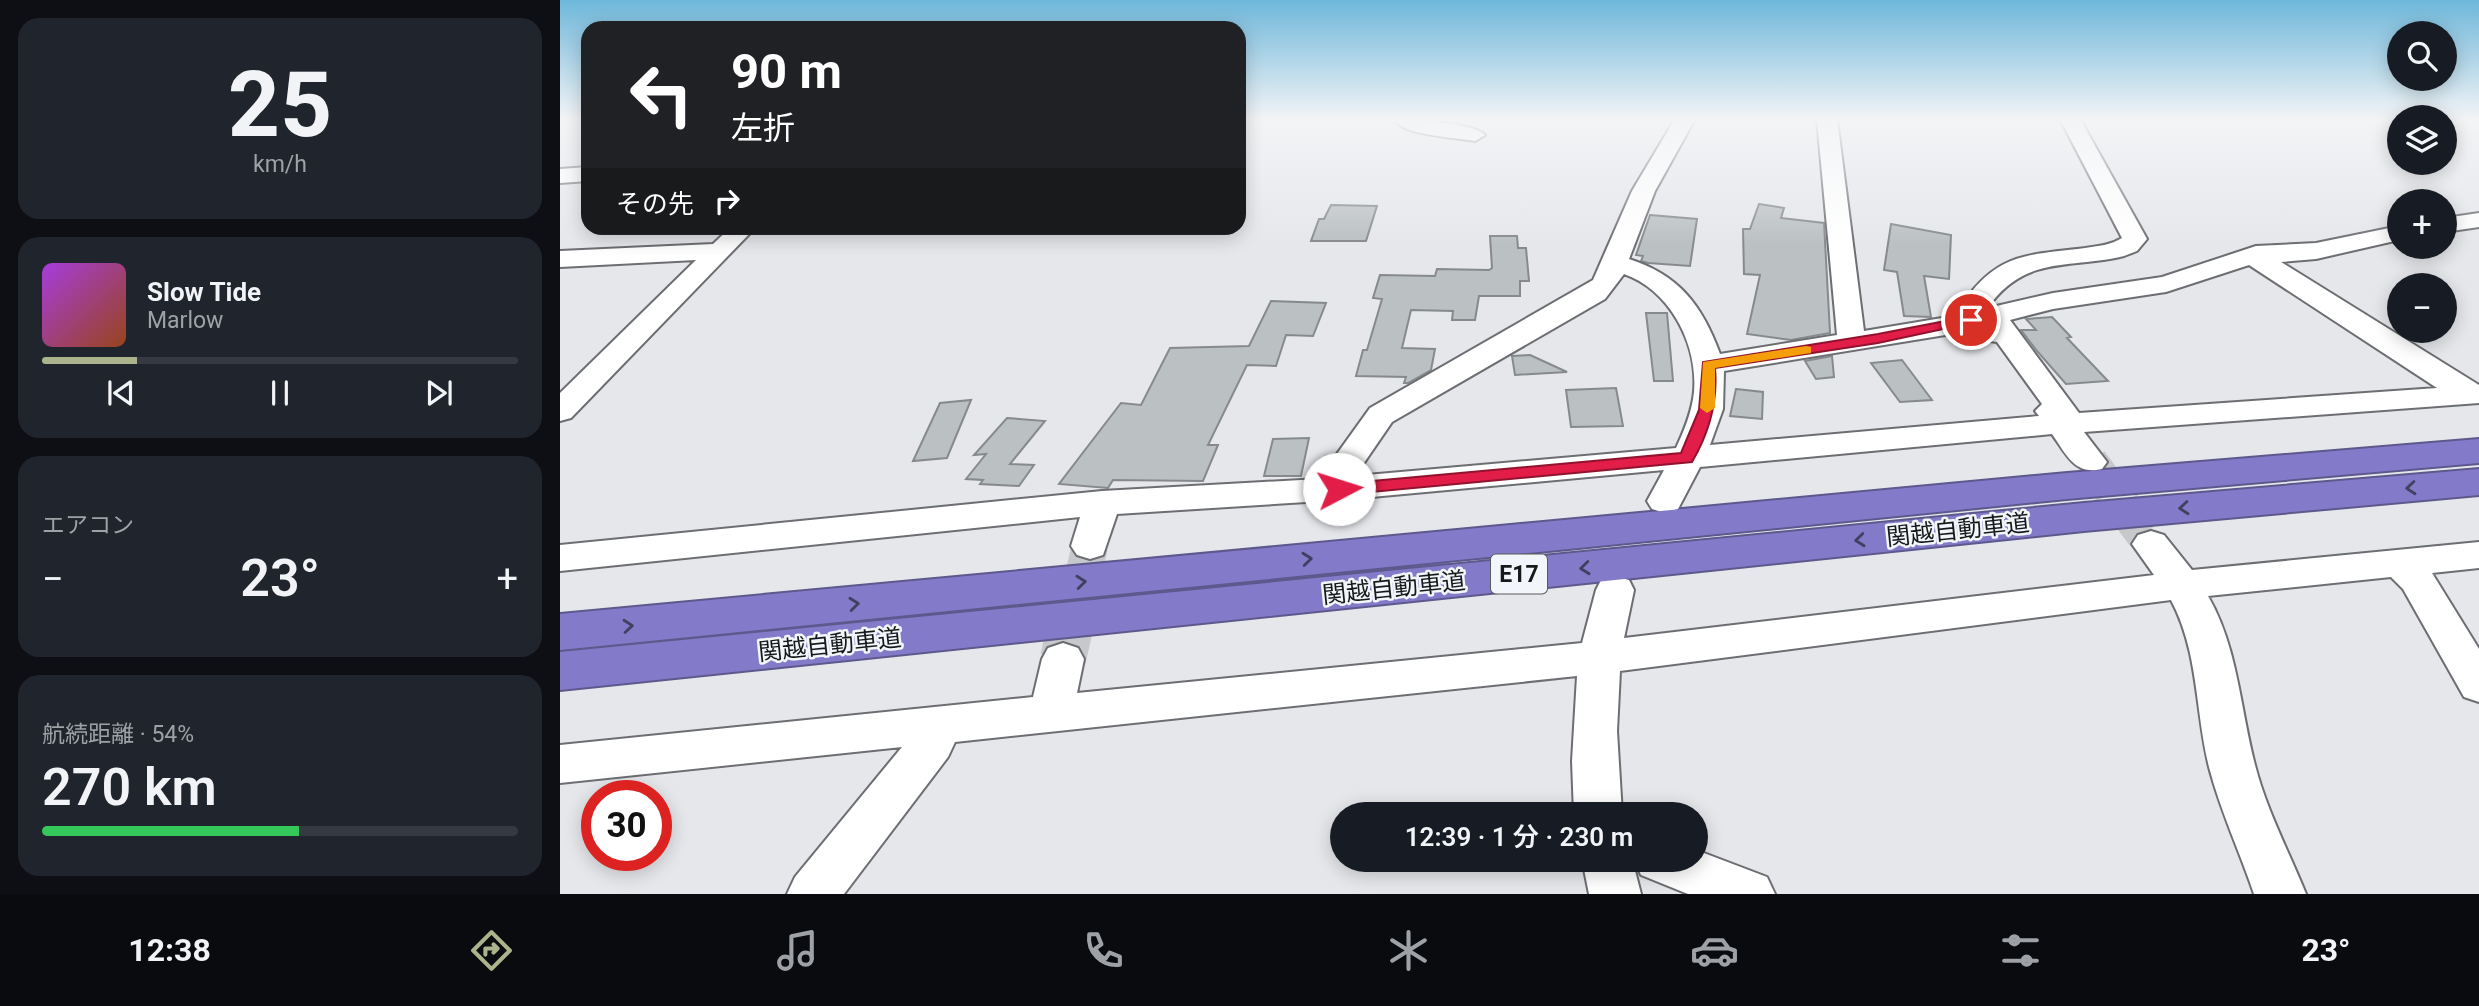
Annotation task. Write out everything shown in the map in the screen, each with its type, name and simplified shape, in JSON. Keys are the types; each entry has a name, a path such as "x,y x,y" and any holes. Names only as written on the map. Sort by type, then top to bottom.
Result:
{"highway":[{"name":"関越自動車道","path":"560,632 2040,489 2479,451"},
{"name":"関越自動車道","path":"560,671 2084,517 2479,482"}],"street":[{"path":"1339,489 1336,480 1339,474 1381,415 1595,293 1608,282 1618,264 1624,235 1661,161"},
{"path":"1831,161 1850,333 1857,341"},
{"path":"2062,418 1983,320 1978,302 2015,266 2112,251 2135,241 2133,231 2093,161"},
{"path":"560,176 581,174"},
{"path":"2457,224 2479,220"},
{"path":"560,411 736,235"},
{"path":"2090,462 1992,316 2053,300 2166,284 2256,254 2316,251 2387,236"},
{"path":"560,260 719,251"},
{"path":"2258,258 2474,394"},
{"path":"1618,264 1646,274 1664,287 1697,331 1708,365 1710,391 1707,410 1665,501"},
{"path":"1708,365 1983,320"},
{"path":"560,558 1102,503 1339,489 1687,458 2062,418 2474,394"},
{"path":"1090,546 1102,503"},
{"path":"2151,544 2195,606 2208,639 2232,767 2280,894"},
{"path":"560,764 1601,657 2182,585 2479,555"},
{"path":"2399,563 2417,580 2479,685"},
{"path":"1597,802 1595,759 1601,657 1615,590"},
{"path":"1051,712 1063,659"},
{"path":"813,894 932,744 939,724"},
{"path":"1610,872 1615,894"},
{"path":"1692,872 1749,894"}],"building":[{"path":"1759,204 1784,208 1781,218 1824,223 1830,333 1791,340 1747,334 1760,275 1744,274 1743,229 1750,229"},
{"path":"1331,205 1377,206 1366,241 1311,241 1319,219 1324,219"},
{"path":"1650,215 1697,219 1690,266 1648,263 1641,261 1643,256 1636,255"},
{"path":"1891,224 1951,235 1949,279 1924,276 1931,317 1904,316 1897,272 1884,270"},
{"path":"1490,236 1517,236 1518,248 1526,248 1529,281 1520,281 1520,296 1479,296 1475,320 1452,320 1453,311 1411,310 1402,348 1435,349 1431,370 1408,383 1404,383 1406,377 1356,376 1363,350 1367,350 1382,299 1373,298 1380,275 1435,276 1437,269 1489,270 1492,268"},
{"path":"1271,301 1326,303 1313,336 1286,335 1276,366 1247,365 1208,445 1218,445 1203,481 1113,480 1108,488 1059,484 1121,403 1141,405 1170,348 1249,346"},
{"path":"1646,313 1667,313 1673,381 1654,381"},
{"path":"2052,317 2071,337 2067,338 2108,381 2066,384 2037,351 2021,330 2036,330 2026,319"},
{"path":"1530,355 1567,372 1515,375 1512,356"},
{"path":"1832,356 1834,377 1816,379 1805,361"},
{"path":"1902,360 1932,400 1900,402 1871,363"},
{"path":"1616,388 1623,426 1571,427 1566,390"},
{"path":"1736,389 1763,392 1762,419 1730,416"},
{"path":"971,400 947,458 913,461 940,403"},
{"path":"1007,418 1045,421 1010,464 1034,465 1019,486 980,484 983,480 966,479 986,454 974,455"},
{"path":"1309,438 1301,476 1264,476 1273,439"}],"tunnel":[{"path":"2090,462 2151,544"},
{"path":"1070,630 1090,546"},
{"path":"1063,659 1070,628"}],"slow traffic":[{"path":"1707,408 1710,391 1708,365 1806,350"}],"route":[{"path":"1339,489 1687,458 1707,410 1710,391 1708,365 1971,320"}]}
